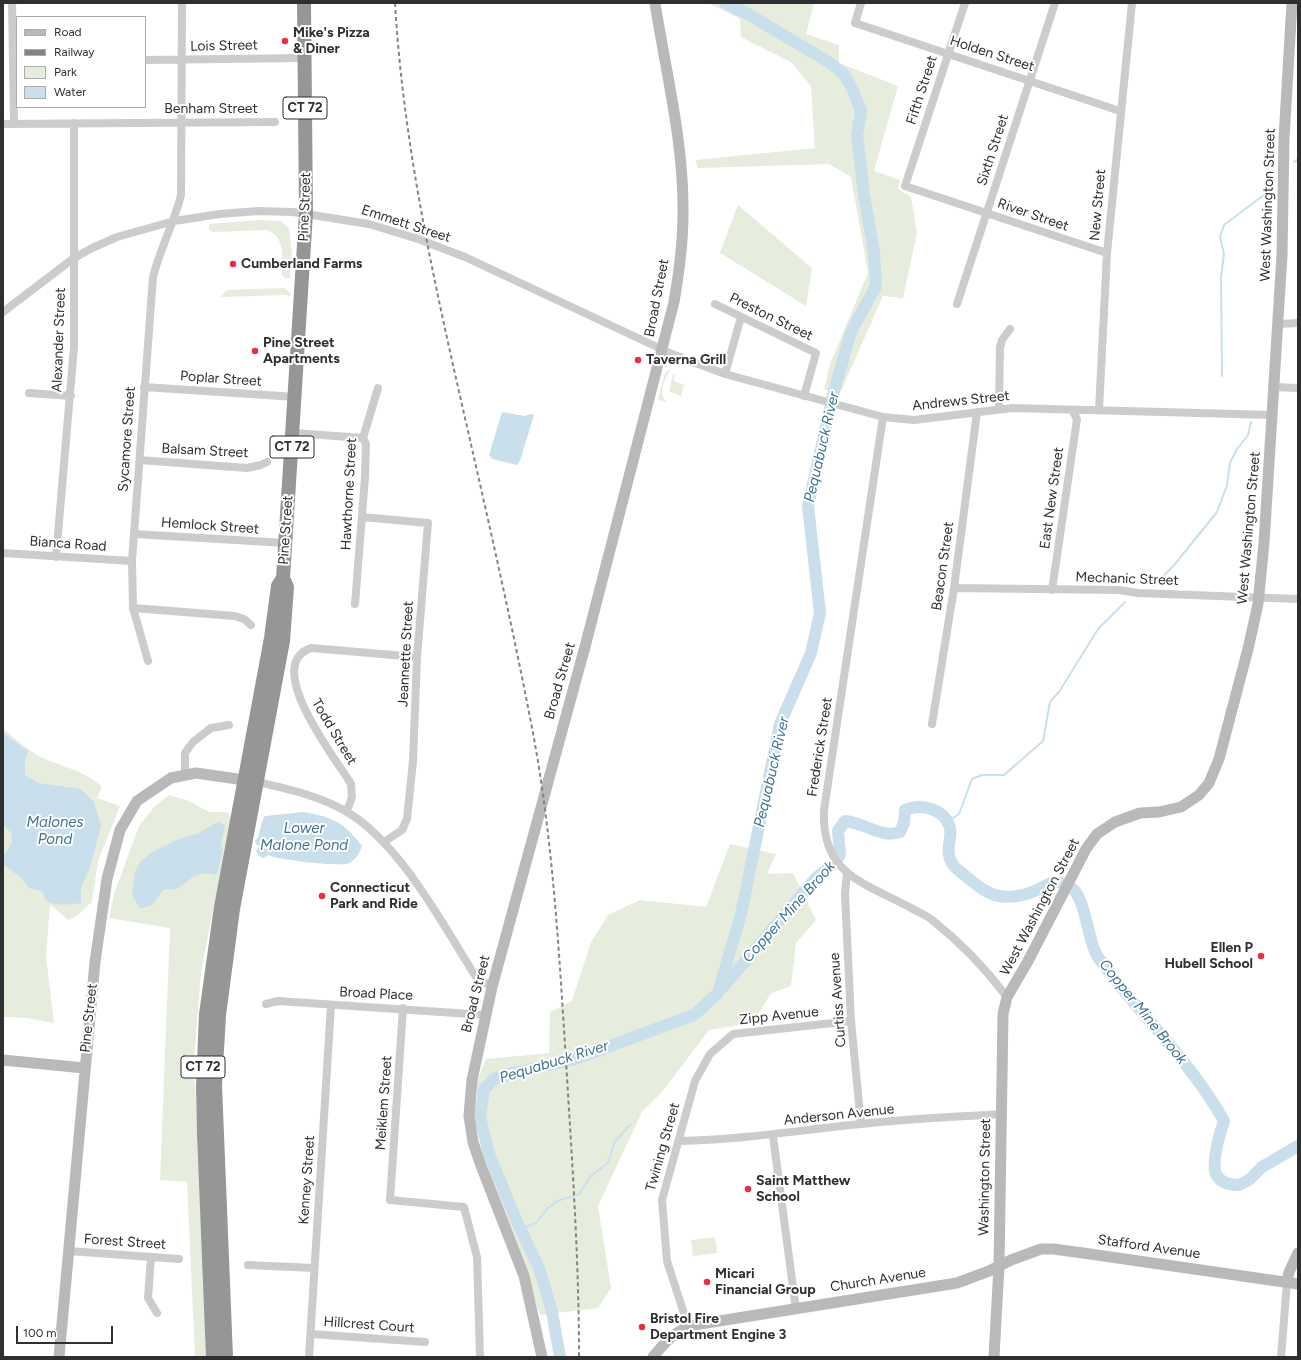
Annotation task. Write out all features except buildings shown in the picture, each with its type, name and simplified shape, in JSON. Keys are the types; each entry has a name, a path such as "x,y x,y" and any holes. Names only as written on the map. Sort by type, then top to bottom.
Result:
{"highway":[{"name":"Pine Street","path":"251,781 278,586 283,578 294,433 306,213 304,3"},
{"name":"CT 72","path":"213,1357 204,1134 203,1050 215,941 251,781"},
{"name":"CT 72","path":"226,1357 216,1133 216,1050 227,944 251,781"}],"main road":[{"name":"Broad Street","path":"542,1357 524,1276 473,1142 469,1116 472,1080 492,987 586,643 674,302 681,252 684,214 679,144 655,3"},
{"name":"West Washington Street","path":"1007,997 1027,963 1086,849 1098,834 1115,822 1140,813 1159,812 1181,808 1199,795 1209,783 1219,758 1231,716 1259,596 1273,415 1293,59 1292,3"},
{"name":"Pine Street","path":"59,1357 84,1068 97,939 107,879 120,830 137,801 159,784 171,778 196,773 251,781"},
{"name":"Washington Street","path":"994,1357 999,1266 1003,1014 1007,997"},
{"path":"3,1060 84,1068"},
{"name":"Stafford Avenue","path":"999,1266 1041,1249 1053,1249 1292,1283"},
{"path":"1292,1283 1289,1272 1298,1253"},
{"name":"Church Avenue","path":"653,1357 663,1344 688,1326 703,1322 796,1310 835,1301 957,1282 999,1266"}],"street":[{"path":"12,3 15,61 14,123"},
{"name":"Sycamore Street","path":"148,662 132,608 132,561 153,277 160,252 174,221 182,195 182,3"},
{"name":"Holden Street","path":"861,3 855,23 1120,111"},
{"name":"Fifth Street","path":"905,186 965,3"},
{"name":"Sixth Street","path":"957,304 1055,3"},
{"name":"New Street","path":"1099,410 1107,253 1132,3"},
{"name":"Lois Street","path":"146,60 304,58"},
{"name":"Benham Street","path":"3,124 275,122"},
{"name":"Alexander Street","path":"56,557 74,347 74,123"},
{"name":"River Street","path":"905,186 1107,253"},
{"name":"Emmett Street","path":"3,312 74,258 106,241 174,221 220,214 258,211 306,213 369,224 418,239 465,257 662,350"},
{"name":"Preston Street","path":"715,304 816,353 804,396"},
{"path":"725,374 741,317"},
{"path":"1278,324 1298,323"},
{"path":"1000,409 1000,348 1002,340 1010,329"},
{"name":"Andrews Street","path":"662,350 725,374 883,417 914,420 1000,409 1273,415"},
{"name":"Poplar Street","path":"144,387 296,397"},
{"path":"1274,387 1298,388"},
{"name":"Hawthorne Street","path":"354,604 362,517 366,444 364,438 378,388"},
{"path":"29,393 71,396"},
{"name":"East New Street","path":"1052,590 1077,419 1072,410"},
{"name":"Beacon Street","path":"932,724 954,588 977,412"},
{"name":"Frederick Street","path":"883,417 824,810 823,826 831,855 847,873 931,919 976,961 1007,997"},
{"path":"294,433 364,438"},
{"name":"Balsam Street","path":"140,460 247,468 267,462"},
{"name":"Jeannette Street","path":"362,517 428,523 417,657 413,762 407,819 402,830 384,842"},
{"name":"Hemlock Street","path":"134,534 286,543"},
{"name":"Bianca Road","path":"3,553 132,561"},
{"name":"Mechanic Street","path":"954,588 1119,590 1138,594 1259,596 1298,599"},
{"path":"132,608 234,616 244,619 251,625"},
{"name":"Todd Street","path":"347,811 352,797 351,784 305,711 297,691 294,671 297,658 302,651 311,648 417,657"},
{"path":"185,775 186,753 194,742 211,728 229,725"},
{"path":"251,781 304,793 347,811 384,842 408,872 476,977 492,987"},
{"name":"Curtiss Avenue","path":"847,873 845,894 851,1021 861,1124"},
{"name":"Broad Place","path":"266,1004 278,1001 404,1008 485,1015"},
{"name":"Kenney Street","path":"309,1357 331,1005"},
{"name":"Meiklem Street","path":"404,1008 390,1200 464,1207 477,1257 480,1357"},
{"name":"Zipp Avenue","path":"733,1034 851,1021"},
{"name":"Twining Street","path":"688,1326 667,1262 662,1207 663,1192 679,1141 695,1081 710,1054 733,1034"},
{"name":"Anderson Avenue","path":"679,1141 712,1141 773,1136 861,1124 1001,1114"},
{"path":"773,1136 796,1310"},
{"name":"Forest Street","path":"68,1251 179,1259"},
{"path":"151,1257 148,1298 157,1314"},
{"path":"248,1265 314,1268"},
{"path":"1281,1357 1292,1283"},
{"name":"Hillcrest Court","path":"311,1334 425,1342"}],"green space":[{"path":"709,3 814,3 806,34 839,45 839,63 898,86 874,171 900,180 898,189 911,197 917,233 903,298 883,296 841,391 824,390 830,364 868,273 851,177 829,164 698,168 695,160 815,148 811,86 791,62 741,37 740,19"},
{"path":"738,205 812,268 806,306 720,253"},
{"path":"260,220 281,221 289,228 292,254 290,278 285,278 282,275 282,254 280,242 277,236 272,232 265,230 213,232 209,230 209,224"},
{"path":"285,288 290,293 290,296 221,297 226,290"},
{"path":"672,368 666,377 662,390 663,398 668,403 658,399 665,373"},
{"path":"675,374 674,381 684,385 681,396 669,391 673,375"},
{"path":"3,729 41,757 80,773 95,781 102,787 97,798 120,806 98,861 92,902 75,917 68,920 50,904 46,956 54,1023 27,1018 3,1017"},
{"path":"169,795 189,801 209,812 227,812 231,819 201,972 194,1060 207,1357 195,1357 187,1182 160,1180 170,928 109,918 114,894 139,826 154,807"},
{"path":"730,844 776,854 767,874 793,873 816,920 796,943 791,986 771,993 753,1023 709,1030 662,1092 642,1112 598,1206 611,1288 598,1308 540,1315 489,1172 476,1084 486,1059 549,1053 550,1012 572,1001 591,942 608,915 640,900 706,907"},
{"path":"715,1237 717,1253 693,1256 691,1240"}],"water":[{"path":"502,412 525,416 531,414 534,415 520,461 517,465 492,459 489,455"},
{"name":"Malones Pond","path":"3,733 28,751 25,762 25,775 38,783 81,789 94,802 101,826 89,871 81,887 81,903 63,905 50,903 47,901 43,892 29,888 20,877 3,864 3,857 12,842 11,833 3,824"},
{"name":"Lower Malone Pond","path":"304,812 330,819 337,822 349,831 362,846 354,860 346,864 330,864 294,861 268,855 264,858 259,856 256,851 259,846 255,841 259,835 265,816"},
{"name":"Lower Malone Pond","path":"220,822 225,826 221,846 223,850 217,874 199,875 193,877 178,888 172,890 164,889 152,905 140,909 132,895 135,872 140,862 152,852 181,838 197,834"}],"waterway":[{"name":"Pequabuck River","path":"560,1357 552,1312 539,1268 518,1224 489,1154 480,1117 484,1089 494,1079 508,1074 572,1060 694,1015 718,993 741,914 780,724 811,653 820,613 808,506 834,391 851,332 876,286 874,253 864,195 857,135 861,111 852,88 843,73 827,61 748,14 725,3"},
{"path":"1294,162 1298,159"},
{"path":"1222,376 1221,277 1224,254 1220,237 1224,225 1269,191"},
{"path":"1154,586 1175,564 1217,512 1227,485 1230,463 1237,449 1248,435 1251,422"},
{"path":"947,822 959,814 972,779 982,775 1004,775 1043,741 1050,702 1059,692 1098,629 1125,602"},
{"name":"Copper Mine Brook","path":"723,987 816,878 835,863 840,854 838,831 845,821 859,824 879,832 893,834 900,832 904,823 905,810 918,807 932,809 943,816 950,828 949,852 952,863 960,872 985,890 994,895 1007,897 1038,890 1056,882 1067,885 1073,889 1081,903 1092,942 1098,957 1130,998 1180,1057 1196,1078 1224,1121 1215,1157 1215,1171 1221,1181 1227,1184 1239,1185 1249,1180 1262,1167 1298,1146"},
{"path":"520,1229 536,1223 547,1209 557,1201 579,1194 591,1176 608,1163 615,1141 631,1124"}],"railway":[{"path":"395,3 403,92 424,225 441,312 514,639 533,733 546,814 558,937 571,1135 579,1320 579,1357"}],"place":[{"name":"Mike's Pizza & Diner","path":"285,41"},
{"name":"Cumberland Farms","path":"233,264"},
{"name":"Pine Street Apartments","path":"255,351"},
{"name":"Taverna Grill","path":"638,360"},
{"name":"Connecticut Park and Ride","path":"322,896"},
{"name":"Ellen P Hubell School","path":"1261,956"},
{"name":"Saint Matthew School","path":"748,1189"},
{"name":"Micari Financial Group","path":"707,1282"},
{"name":"Bristol Fire Department Engine 3","path":"642,1327"}]}
